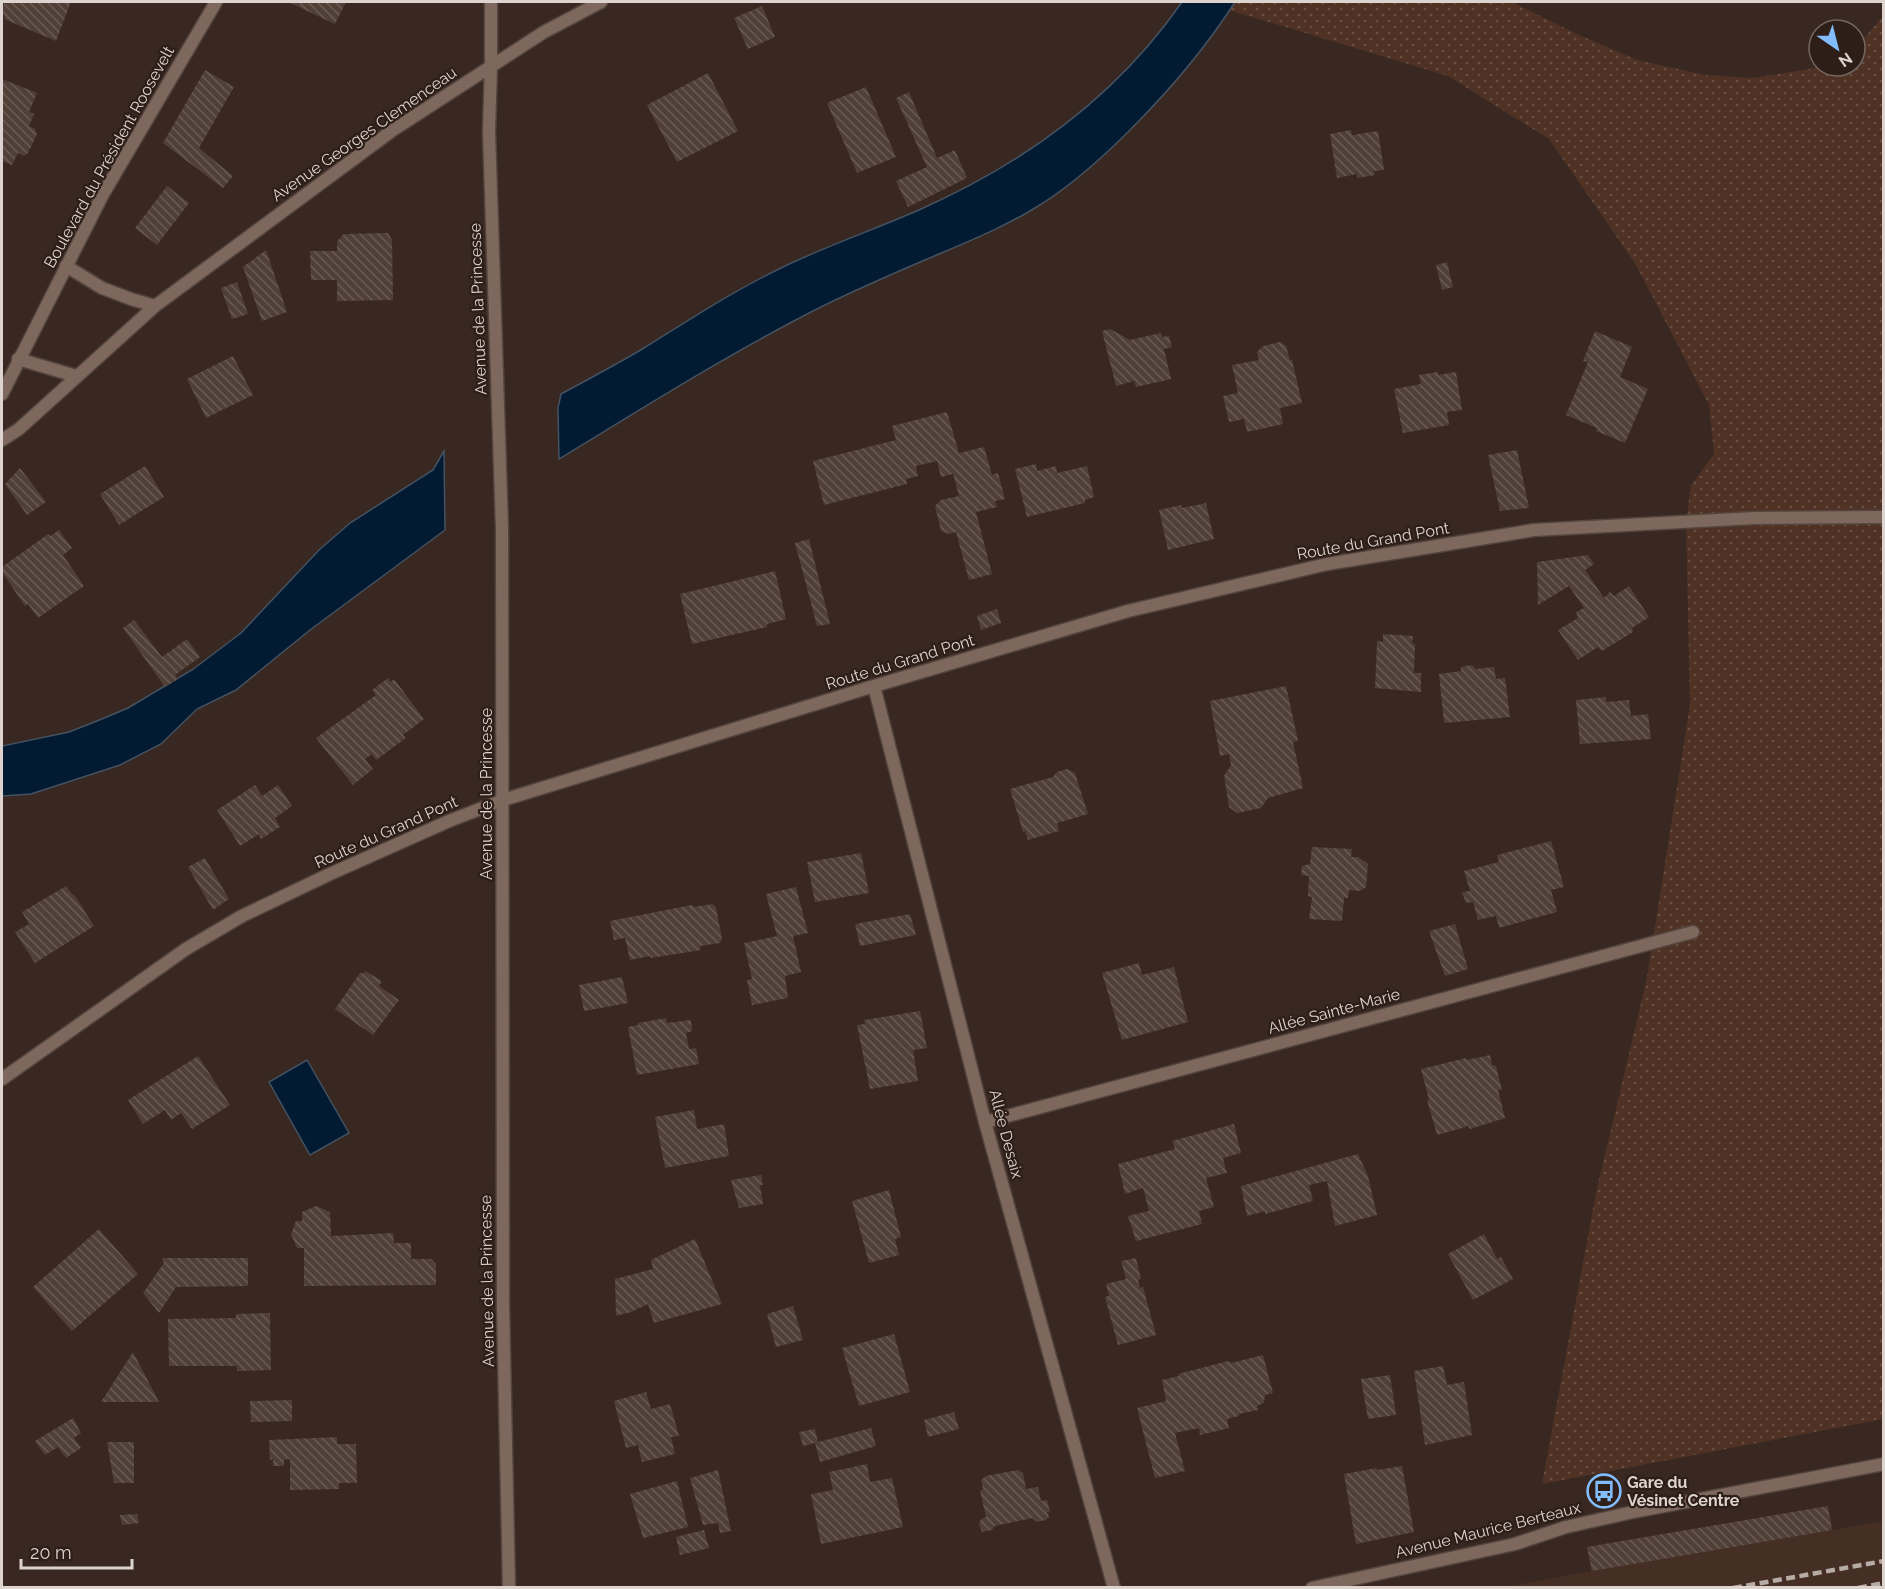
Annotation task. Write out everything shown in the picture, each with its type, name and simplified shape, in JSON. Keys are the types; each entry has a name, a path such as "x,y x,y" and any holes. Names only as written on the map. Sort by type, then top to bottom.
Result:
{"street":[{"name":"Boulevard du Président Roosevelt","path":"2,394 102,196 216,2"},
{"name":"Avenue de la Princesse","path":"491,2 489,132 502,528 503,1305 509,1587"},
{"name":"Avenue Georges Clemenceau","path":"2,440 19,429 155,306 393,130 543,32 601,2"},
{"path":"66,266 102,288 155,306"},
{"path":"18,359 76,376"},
{"name":"Route du Grand Pont","path":"2,1079 186,950 242,916 330,874 449,821 503,800 874,686 1128,611 1339,562 1534,530 1755,518 1884,517"},
{"name":"Allée Desaix","path":"874,686 985,1122 1114,1587"},
{"name":"Allée Sainte-Marie","path":"985,1122 1693,932"},
{"name":"Avenue Maurice Berteaux","path":"1312,1587 1515,1544 1566,1527 1643,1510 1884,1464"}],"shaded area":[{"path":"1232,2 1512,2 1637,60 1705,75 1752,78 1807,69 1807,78 1867,78 1867,35 1883,16 1883,1419 1542,1484 1596,1193 1647,978 1690,705 1686,522 1691,485 1714,454 1709,405 1636,265 1549,139 1448,76 1229,10"},
{"path":"1828,1506 1832,1530 1883,1521 1883,1587 1500,1588 1591,1571 1587,1547"}],"water":[{"path":"1182,2 1235,2 1199,53 1158,101 1107,152 1060,191 1035,208 997,228 857,290 780,328 559,459 558,408 561,394 634,354 763,277 815,252 919,210 996,171 1031,149 1066,124 1128,68"},
{"path":"444,451 445,530 310,630 236,690 197,709 161,744 120,765 31,794 2,796 2,746 69,732 97,721 128,708 192,670 241,633 319,550 350,523 433,470"},
{"path":"307,1060 349,1133 310,1155 269,1082"}],"building":[{"path":"5,2 71,2 56,41 4,19 2,8"},
{"path":"288,2 346,2 335,24"},
{"path":"762,6 775,37 748,49 734,18"},
{"path":"205,70 234,87 199,148 233,176 223,188 163,143"},
{"path":"708,73 738,131 677,162 647,105"},
{"path":"2,79 37,93 29,112 34,114 29,126 35,129 37,134 28,153 24,156 18,153 12,165 2,161"},
{"path":"866,87 896,157 857,173 827,103"},
{"path":"909,92 937,158 955,150 967,178 908,207 896,181 927,167 896,98"},
{"path":"1351,130 1352,135 1378,131 1384,170 1374,171 1375,175 1357,178 1357,174 1337,178 1330,134"},
{"path":"167,186 189,203 157,245 135,228"},
{"path":"388,233 392,240 393,300 337,301 337,280 311,280 310,251 337,251 337,241 344,234"},
{"path":"266,250 287,312 262,321 243,267"},
{"path":"1447,262 1453,287 1442,290 1436,265"},
{"path":"237,282 248,314 232,319 221,288"},
{"path":"1110,329 1130,340 1161,333 1162,337 1169,336 1172,347 1164,349 1171,379 1136,387 1134,381 1116,386 1102,331"},
{"path":"1595,331 1632,347 1620,377 1648,389 1625,443 1566,415 1588,362 1583,361"},
{"path":"1280,342 1286,346 1290,360 1292,360 1302,403 1280,408 1283,424 1247,432 1244,419 1229,422 1223,396 1238,393 1232,365 1259,360 1257,352 1263,346"},
{"path":"233,356 253,395 206,418 187,379"},
{"path":"1438,372 1438,375 1456,372 1462,410 1447,412 1449,425 1403,433 1394,389 1421,384 1419,375"},
{"path":"947,412 959,453 984,447 992,475 998,473 1005,499 995,501 997,507 976,512 992,574 969,580 956,532 949,534 941,531 935,506 941,500 959,496 953,474 941,477 937,461 916,466 918,476 906,479 907,484 824,505 813,461 896,440 892,426"},
{"path":"1517,450 1529,508 1500,511 1488,455"},
{"path":"1036,464 1037,471 1056,466 1057,473 1087,466 1094,497 1085,500 1085,503 1027,517 1015,469"},
{"path":"145,466 164,497 119,525 100,494"},
{"path":"20,468 46,502 27,515 5,484"},
{"path":"1206,503 1214,539 1168,550 1159,510"},
{"path":"59,530 72,548 63,555 84,586 38,618 28,604 25,606 2,572 2,567 48,534 50,536"},
{"path":"809,539 830,624 817,626 795,543"},
{"path":"1588,555 1594,564 1585,570 1604,598 1610,592 1614,596 1629,586 1649,617 1632,628 1633,632 1602,651 1598,647 1578,660 1558,630 1578,618 1576,612 1584,608 1569,586 1538,605 1537,562"},
{"path":"775,571 786,619 767,624 767,627 692,644 680,594"},
{"path":"997,609 1001,623 981,630 977,616"},
{"path":"134,620 162,657 187,639 200,657 175,675 178,679 165,687 123,628"},
{"path":"1383,634 1413,636 1414,673 1421,673 1421,692 1375,688 1377,641 1383,642"},
{"path":"1472,665 1476,669 1494,667 1496,679 1505,678 1510,717 1444,723 1439,674 1461,671 1461,667"},
{"path":"388,678 391,682 394,679 424,719 403,735 406,738 376,760 372,754 365,759 373,769 353,785 316,738 376,695 372,690"},
{"path":"1286,686 1298,741 1293,742 1303,788 1268,798 1261,808 1237,813 1229,807 1224,776 1231,765 1229,754 1220,756 1210,701"},
{"path":"1606,697 1606,702 1629,700 1631,716 1648,714 1651,739 1580,744 1576,700"},
{"path":"1067,769 1075,773 1088,814 1057,823 1059,831 1028,840 1025,831 1023,832 1010,789 1053,777 1057,772"},
{"path":"255,785 262,796 278,785 292,806 275,818 280,827 261,839 259,834 240,846 217,810"},
{"path":"1551,841 1564,887 1551,890 1557,912 1499,928 1496,916 1478,920 1473,902 1466,903 1462,892 1470,891 1464,871 1499,862 1497,855"},
{"path":"1312,847 1352,849 1351,857 1358,857 1368,864 1366,887 1360,891 1349,890 1348,898 1344,898 1342,921 1309,919 1312,897 1308,896 1309,876 1301,875 1302,866 1310,864"},
{"path":"861,853 869,893 815,902 807,862"},
{"path":"205,858 229,899 213,910 188,867"},
{"path":"66,886 94,926 35,963 15,932 29,924 22,912"},
{"path":"796,887 808,933 793,936 801,972 785,976 788,998 752,1005 747,980 752,979 744,943 777,936 766,894"},
{"path":"712,904 716,907 722,939 720,943 700,946 701,950 630,960 625,938 614,940 610,921 692,905 694,907"},
{"path":"910,914 916,935 860,946 855,924"},
{"path":"1455,924 1468,969 1445,976 1429,931"},
{"path":"1139,963 1142,975 1174,967 1188,1022 1122,1040 1102,973"},
{"path":"365,971 382,981 379,986 399,1000 373,1035 335,1009 360,973 363,974"},
{"path":"622,977 628,1003 584,1011 579,985"},
{"path":"920,1011 927,1048 913,1050 918,1081 870,1089 857,1025 865,1024 864,1020"},
{"path":"666,1018 667,1023 691,1020 692,1031 686,1033 689,1049 696,1048 699,1064 637,1075 628,1027"},
{"path":"1490,1055 1492,1065 1496,1066 1502,1090 1498,1090 1505,1118 1470,1129 1467,1125 1437,1135 1421,1069 1466,1058 1467,1060"},
{"path":"198,1056 230,1105 192,1129 181,1113 171,1120 165,1110 143,1124 128,1100"},
{"path":"694,1110 697,1129 724,1124 729,1156 665,1168 655,1117"},
{"path":"1234,1124 1241,1153 1223,1158 1227,1173 1206,1178 1214,1207 1199,1211 1202,1224 1136,1241 1128,1216 1149,1211 1143,1188 1125,1194 1118,1164 1175,1149 1172,1141"},
{"path":"1358,1154 1368,1176 1377,1215 1335,1226 1327,1181 1309,1185 1313,1201 1265,1214 1265,1211 1247,1216 1241,1186"},
{"path":"761,1175 763,1204 739,1208 731,1180"},
{"path":"889,1190 901,1237 895,1239 899,1255 869,1263 852,1201"},
{"path":"316,1206 330,1212 331,1236 393,1233 394,1243 411,1243 411,1259 431,1259 436,1264 436,1285 304,1286 304,1248 297,1248 291,1234 296,1221 302,1221 302,1212"},
{"path":"99,1229 138,1274 72,1331 33,1287"},
{"path":"1484,1234 1497,1259 1501,1257 1513,1279 1473,1300 1448,1254"},
{"path":"695,1239 722,1304 654,1323 648,1304 616,1316 615,1279 653,1269 651,1260"},
{"path":"162,1258 248,1258 248,1286 176,1287 159,1313 143,1293 164,1263"},
{"path":"1136,1258 1141,1279 1138,1280 1140,1288 1143,1287 1156,1335 1118,1345 1105,1297 1109,1296 1106,1284 1126,1279 1121,1261"},
{"path":"793,1306 803,1340 776,1347 767,1314"},
{"path":"270,1313 271,1370 237,1371 237,1366 169,1366 168,1319 236,1318 236,1314"},
{"path":"894,1334 910,1392 859,1406 842,1348"},
{"path":"133,1352 159,1402 101,1402"},
{"path":"1263,1355 1273,1393 1265,1395 1264,1403 1257,1406 1258,1410 1227,1419 1229,1428 1200,1435 1199,1428 1175,1433 1185,1471 1155,1478 1137,1408 1166,1401 1162,1380 1228,1361 1231,1363"},
{"path":"1443,1366 1447,1385 1464,1382 1472,1435 1425,1445 1414,1371"},
{"path":"1390,1375 1396,1415 1368,1419 1361,1379"},
{"path":"646,1392 651,1409 670,1404 679,1436 671,1437 675,1454 642,1462 638,1445 626,1448 614,1401"},
{"path":"292,1400 292,1421 251,1422 250,1401"},
{"path":"954,1412 959,1429 928,1437 924,1420"},
{"path":"73,1418 81,1433 74,1438 81,1448 66,1458 58,1447 45,1455 35,1441"},
{"path":"871,1428 876,1446 820,1462 815,1443 803,1446 799,1432 815,1429 818,1442"},
{"path":"337,1437 337,1444 356,1444 357,1483 339,1483 339,1489 290,1490 290,1459 284,1460 284,1466 273,1466 273,1459 270,1460 269,1440"},
{"path":"107,1442 134,1442 134,1483 114,1483"},
{"path":"867,1464 870,1482 892,1478 903,1527 821,1544 811,1494 833,1490 829,1472"},
{"path":"1402,1466 1414,1532 1356,1544 1344,1474"},
{"path":"718,1470 731,1531 720,1533 718,1523 703,1525 690,1478"},
{"path":"1018,1470 1023,1473 1026,1489 1038,1487 1041,1501 1047,1500 1049,1517 1037,1522 1032,1518 995,1526 992,1530 982,1532 979,1524 981,1519 986,1517 980,1491 983,1489 981,1480 986,1476"},
{"path":"677,1481 688,1527 643,1538 630,1494"},
{"path":"1828,1506 1832,1530 1592,1571 1587,1547"},
{"path":"137,1514 139,1523 122,1525 120,1515"},
{"path":"704,1530 709,1548 680,1555 676,1537"}],"railway":[{"path":"1733,1588 1884,1561"},
{"path":"1858,1588 1884,1583"}],"place":[{"name":"Gare du Vésinet Centre","path":"1604,1491"}]}
